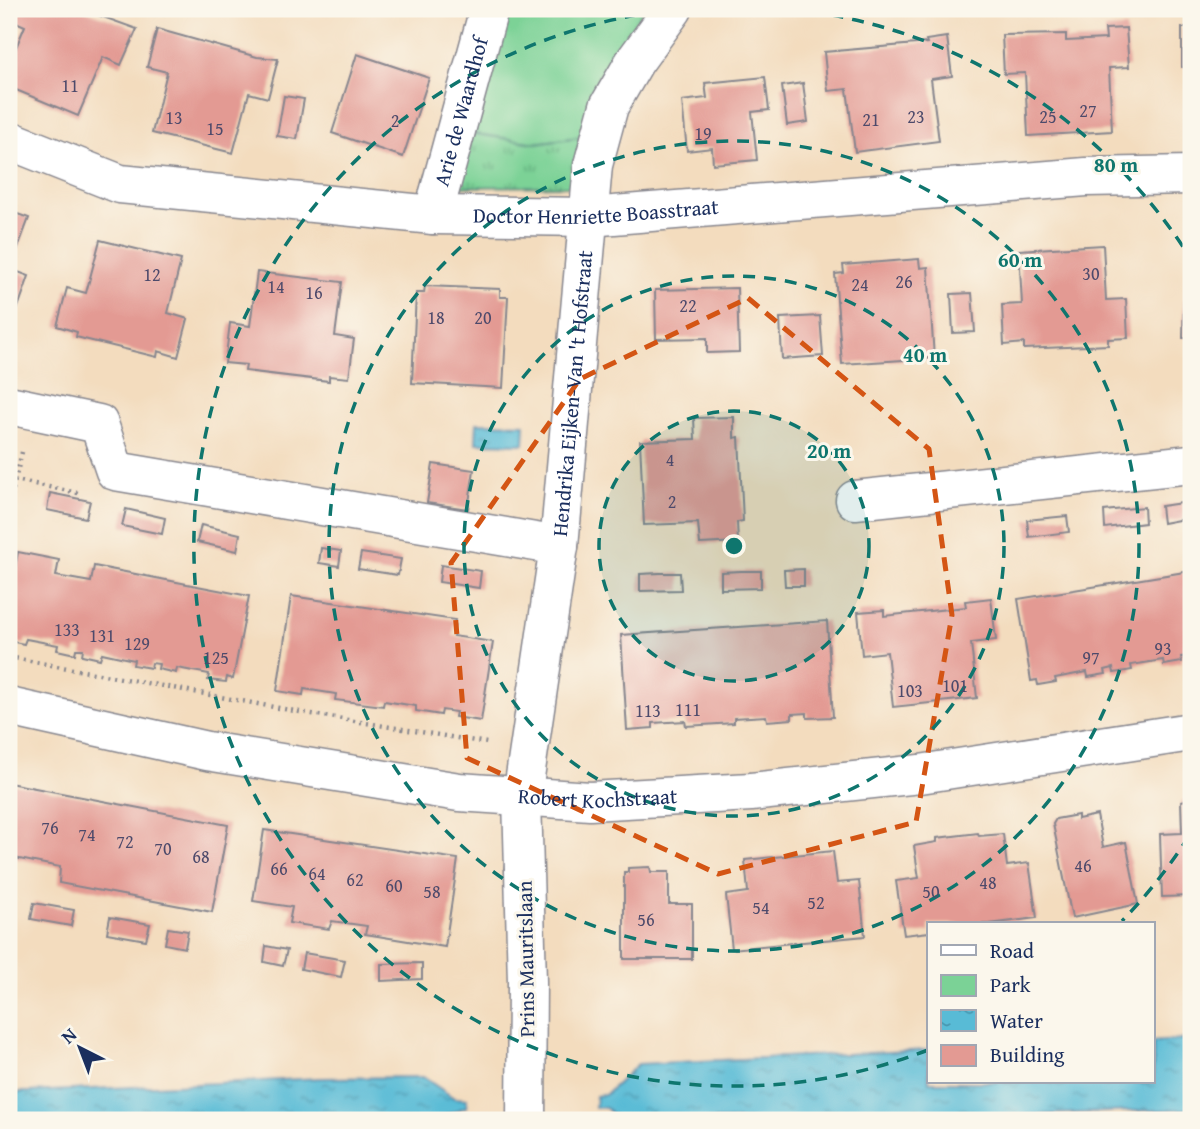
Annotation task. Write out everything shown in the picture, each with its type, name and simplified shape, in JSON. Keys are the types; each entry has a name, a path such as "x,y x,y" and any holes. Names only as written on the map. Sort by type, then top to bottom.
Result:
{"street":[{"name":"Arie de Waardhof","path":"433,215 489,9"},
{"name":"Hendrika Eijken-Van 't Hofstraat","path":"522,797 559,546 593,166 609,106 635,61 673,9"},
{"name":"Doctor Henriette Boasstraat","path":"9,140 120,184 433,215 589,217 1086,177 1191,175"},
{"path":"9,405 99,424 115,471 559,546"},
{"path":"855,500 1191,464"},
{"name":"Robert Kochstraat","path":"9,707 207,751 459,792 590,801 751,792 920,774 1191,732"},
{"name":"Prins Mauritslaan","path":"522,797 527,982 526,1120"}],"path":[{"path":"9,478 15,480 9,508"},
{"path":"9,657 300,712 531,750"}],"highlighted area":[{"path":"748,298 929,449 952,615 916,822 718,874 467,758 451,563 580,379"}],"green space":[{"path":"507,9 644,9 598,78 580,137 535,143 469,133"},
{"path":"469,133 535,143 580,137 573,186 452,187"}],"water":[{"path":"477,423 525,424 524,444 476,443"},
{"path":"1191,1039 1191,1109 888,1120 618,1120 605,1107 595,1108 596,1096 605,1095 638,1064 927,1050 927,1084 1154,1084 1154,1042"},
{"path":"423,1077 454,1098 467,1099 466,1107 433,1120 9,1120 9,1093 321,1078"}],"building":[{"path":"9,9 81,9 137,29 121,65 103,57 78,116 9,87 9,64 25,26 9,19"},
{"path":"1126,28 1129,67 1109,68 1112,131 1028,136 1025,73 1004,74 1002,35 1066,34 1066,41 1106,39 1105,29"},
{"path":"1182,28 1191,28 1191,67 1182,67"},
{"path":"157,29 257,57 278,59 268,98 249,93 233,153 152,133 167,72 147,67"},
{"path":"947,37 952,76 931,79 939,141 855,152 847,89 828,91 824,52 927,43 926,40"},
{"path":"357,54 429,78 403,157 332,133"},
{"path":"765,77 769,110 752,112 757,160 713,164 712,148 687,151 682,101 707,98 705,83"},
{"path":"803,83 808,122 787,125 782,86"},
{"path":"284,96 304,99 297,139 277,136"},
{"path":"9,211 29,218 10,269 29,276 16,313 9,311"},
{"path":"100,240 181,260 168,313 188,319 178,357 158,351 157,357 76,337 77,332 57,326 67,288 86,293"},
{"path":"1103,245 1106,300 1126,299 1128,338 1108,339 1108,345 1024,349 1024,343 1004,345 1002,305 1022,304 1019,250"},
{"path":"919,259 920,268 928,267 934,358 842,364 835,274 844,273 843,265"},
{"path":"257,272 342,282 335,336 354,339 349,378 329,376 329,381 245,371 246,365 225,363 230,323 250,326"},
{"path":"425,286 500,289 500,297 508,297 503,388 412,383 416,293 424,293"},
{"path":"737,288 739,352 707,353 707,338 656,339 655,290"},
{"path":"972,293 975,332 953,333 951,294"},
{"path":"1184,299 1191,299 1191,338 1183,338"},
{"path":"820,316 823,356 782,359 780,318"},
{"path":"734,417 734,438 739,437 743,521 737,522 738,542 700,544 698,523 644,525 640,441 695,439 694,418"},
{"path":"433,464 474,470 468,509 427,503"},
{"path":"50,493 90,501 86,518 47,510"},
{"path":"1182,503 1184,519 1163,523 1161,506"},
{"path":"1144,507 1145,523 1105,528 1104,511"},
{"path":"126,509 165,518 162,534 122,526"},
{"path":"1067,516 1069,532 1029,537 1027,520"},
{"path":"201,525 240,534 237,551 197,542"},
{"path":"321,548 341,551 339,566 319,563"},
{"path":"18,552 59,560 56,576 91,582 94,566 249,596 233,679 227,677 226,682 208,680 209,674 177,668 176,673 158,669 159,664 152,663 151,668 133,665 134,660 102,653 100,659 82,655 83,649 76,649 75,654 57,650 58,645 26,639 24,644 9,641 9,599"},
{"path":"361,553 401,559 398,575 358,569"},
{"path":"441,565 481,571 479,588 439,582"},
{"path":"804,569 804,586 785,586 784,570"},
{"path":"761,571 761,588 721,589 721,572"},
{"path":"1191,571 1191,656 1181,657 1182,662 1164,665 1163,660 1131,665 1132,670 1114,673 1113,668 1105,670 1106,674 1088,677 1087,672 1055,678 1056,682 1038,685 1037,680 1031,681 1018,599"},
{"path":"680,573 681,590 640,591 640,574"},
{"path":"291,596 455,620 453,636 493,642 481,721 455,717 456,712 442,710 441,715 416,711 416,706 384,701 383,706 335,700 336,694 304,689 303,695 277,691"},
{"path":"991,598 996,640 971,643 977,698 893,707 887,652 862,655 858,612 884,610 884,616 966,607 965,601"},
{"path":"827,621 833,717 807,718 807,713 792,714 792,719 767,721 766,716 734,718 734,723 686,726 685,721 653,723 653,728 627,730 621,635"},
{"path":"9,783 228,825 212,912 59,883 60,867 9,857"},
{"path":"1186,796 1191,796 1191,896 1162,897 1160,834 1182,833 1181,801 1186,800"},
{"path":"1078,815 1078,819 1097,815 1103,847 1126,842 1138,904 1072,918 1053,824 1056,819"},
{"path":"264,830 458,859 445,947 365,934 367,926 332,921 329,929 289,923 292,907 253,901"},
{"path":"978,833 979,836 1003,834 1007,866 1029,863 1037,918 1005,922 927,922 927,932 904,935 896,881 919,878 914,846 937,842 937,838"},
{"path":"833,851 837,883 859,881 865,936 732,949 726,895 748,892 745,860"},
{"path":"650,867 651,872 669,872 669,904 692,904 692,959 624,959 624,872 628,872 628,868"},
{"path":"34,903 74,910 71,926 31,919"},
{"path":"110,917 150,924 146,940 107,933"},
{"path":"168,928 188,931 185,948 165,944"},
{"path":"266,946 287,950 283,966 264,962"},
{"path":"304,953 345,960 341,977 301,969"},
{"path":"422,963 422,979 381,981 381,964"}]}
